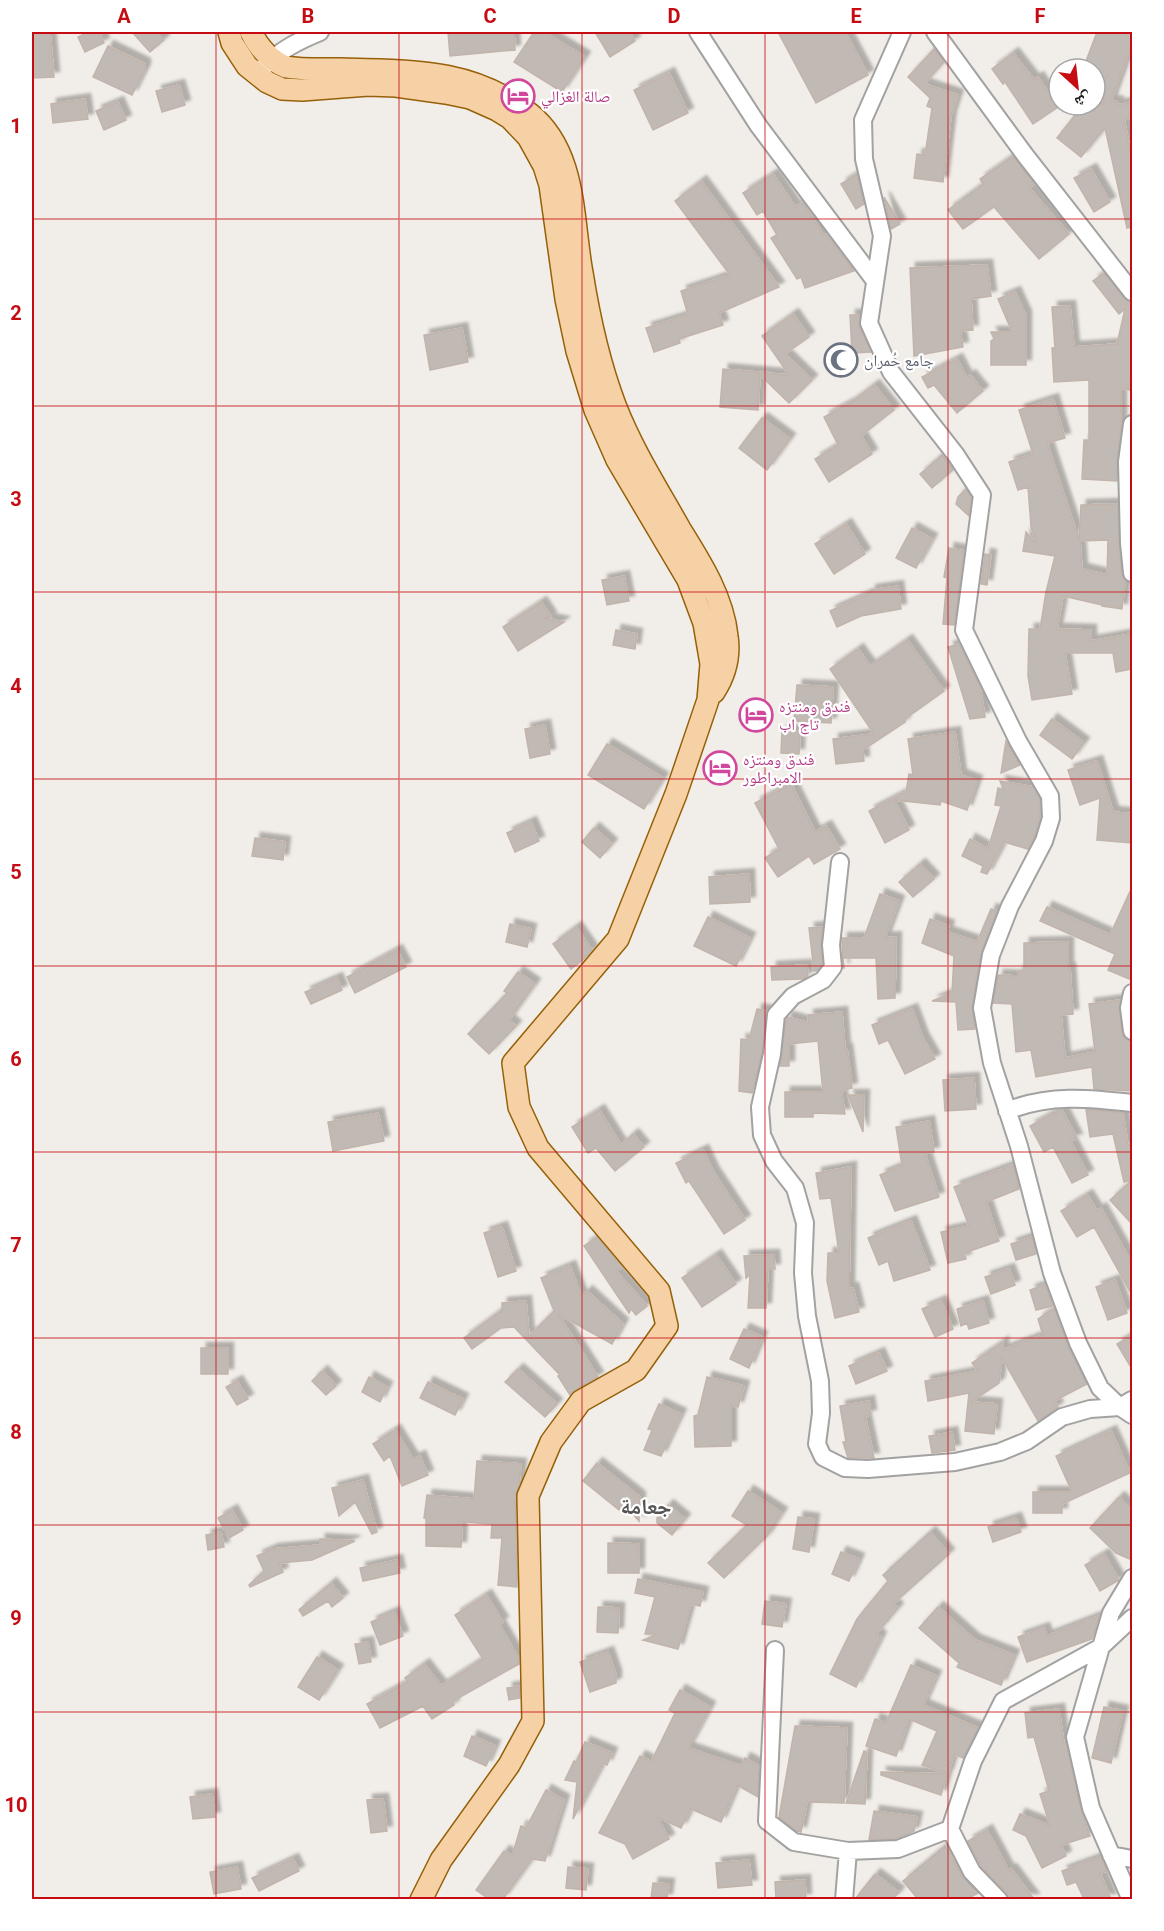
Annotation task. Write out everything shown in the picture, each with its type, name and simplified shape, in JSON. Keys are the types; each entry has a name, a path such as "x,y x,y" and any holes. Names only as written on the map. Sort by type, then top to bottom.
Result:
{"main road":[{"path":"229,32 239,55 258,75 282,88 292,91 368,85 437,92 484,103 510,118 528,137 536,148 550,185 576,297 623,425 645,468 704,568 727,633 728,657 721,680 708,700 676,794 618,939 513,1063 519,1107 538,1148 659,1291 666,1326 636,1370 580,1401 550,1442 528,1496 533,1722 508,1766 441,1860 421,1899"},
{"path":"251,32 259,46 272,59 294,68 416,71 443,74 496,92 531,115 546,131 558,150 566,170 576,297"}],"street":[{"path":"258,75 272,59 295,42 320,32"},
{"path":"698,32 758,125 875,281"},
{"path":"902,32 863,120 864,159 882,236 868,323 891,372 956,455 982,495 964,630 1018,741 1050,796 1051,818 1044,841 1010,906 991,956 982,1008 992,1063 1019,1146 1052,1273 1077,1343 1100,1388 1128,1408"},
{"path":"936,32 1025,155 1132,292"},
{"path":"1132,424 1129,543 1132,573"},
{"path":"840,862 831,945 833,967 823,980 793,996 776,1015 772,1054 760,1107 762,1135 774,1161 795,1188 805,1223 803,1273 807,1316 820,1381 821,1413 817,1444 823,1457 845,1468 868,1469 955,1462 1000,1452 1027,1441 1062,1418 1090,1409 1128,1408"},
{"path":"1132,993 1129,1008 1132,1031"},
{"path":"1007,1111 1027,1103 1054,1098 1091,1098 1132,1103"},
{"path":"1131,1899 1091,1808 1075,1737 1111,1613 1132,1578"},
{"path":"999,1899 972,1872 950,1829 974,1761 1004,1701 1101,1647 1132,1618"},
{"path":"775,1650 767,1821 794,1842 848,1851 898,1849 950,1829"},
{"path":"844,1899 848,1851"},
{"path":"1111,1855 1132,1859"}],"building":[{"path":"32,32 50,32 54,77 32,78"},
{"path":"88,32 99,32 104,43 85,52 78,37"},
{"path":"132,32 156,32 164,40 150,52"},
{"path":"448,32 514,32 515,50 450,56"},
{"path":"534,32 544,32 585,57 562,92 514,62"},
{"path":"595,32 629,32 635,41 610,57"},
{"path":"778,32 845,32 868,75 816,103"},
{"path":"1097,32 1132,32 1132,43 1111,101 1118,102 1118,105 1132,102 1132,117 1124,119 1132,159 1132,227 1127,228 1105,128 1081,157 1057,138 1074,117 1107,117 1107,57 1088,57"},
{"path":"108,46 145,64 145,69 132,95 93,77"},
{"path":"934,49 944,62 924,84 958,95 951,116 943,182 914,178 917,154 925,155 932,108 927,106 930,98 908,77"},
{"path":"1013,53 1034,80 1038,77 1047,90 1047,114 1033,124 1005,82 1003,84 992,69"},
{"path":"669,73 688,113 653,130 634,90"},
{"path":"179,85 185,105 162,112 156,91"},
{"path":"85,99 88,119 53,123 51,104"},
{"path":"118,102 126,120 104,130 96,111"},
{"path":"1013,156 1034,184 1029,188 1069,234 1039,259 994,207 963,229 948,210 983,184 980,179"},
{"path":"1091,169 1110,202 1094,212 1074,178"},
{"path":"773,174 795,207 803,202 823,235 826,234 854,271 805,288 801,277 797,279 771,238 777,235 763,211 757,215 743,193"},
{"path":"857,174 864,204 856,209 841,184"},
{"path":"701,181 779,287 719,313 723,325 679,339 680,343 654,352 646,328 688,315 681,291 730,275 675,201"},
{"path":"884,197 900,224 891,229"},
{"path":"987,265 991,296 971,299 973,330 960,331 963,347 914,356 910,268"},
{"path":"1104,273 1124,298 1132,302 1132,373 1129,390 1121,388 1121,430 1117,481 1082,479 1084,440 1089,440 1089,380 1054,382 1052,348 1055,348 1052,307 1070,306 1074,347 1117,344 1125,309 1119,314 1093,281"},
{"path":"1015,292 1026,316 1026,365 991,365 991,341 994,339 991,332 1012,332 998,299"},
{"path":"793,314 809,337 785,354 812,380 789,403 760,375 758,410 720,407 723,369 789,375 762,336"},
{"path":"850,315 860,315 859,327 871,352 852,353"},
{"path":"462,328 468,362 430,370 424,335"},
{"path":"957,359 967,378 970,375 983,391 957,413 934,385 928,388 922,377"},
{"path":"874,385 894,410 861,436 872,454 829,482 815,459 838,445 824,417 850,403"},
{"path":"1053,399 1065,438 1047,443 1079,540 1081,505 1118,504 1119,544 1122,574 1125,581 1122,609 1063,596 1057,629 1091,630 1091,641 1132,634 1132,669 1116,672 1113,653 1065,653 1072,694 1032,700 1028,676 1029,629 1040,629 1055,556 1023,551 1026,532 1036,543 1031,526 1028,487 1018,490 1009,462 1033,454 1019,410","holes":["1108,540 1107,575 1082,569 1080,541"]},
{"path":"762,418 790,439 767,470 739,448"},
{"path":"942,455 953,470 932,488 920,474"},
{"path":"966,489 971,497 969,516 956,504 958,497"},
{"path":"846,524 865,554 834,574 815,544"},
{"path":"912,528 932,539 916,568 896,558"},
{"path":"949,548 964,551 954,625 943,624 947,578 944,577"},
{"path":"985,554 991,555 987,585 981,584"},
{"path":"624,576 629,601 607,605 602,580"},
{"path":"898,586 901,609 861,616 837,627 830,611 871,593 870,590"},
{"path":"541,602 551,617 544,618 564,622 518,651 503,627"},
{"path":"616,630 637,634 635,649 613,645"},
{"path":"907,640 944,691 905,719 905,722 863,750 864,761 836,764 833,739 874,734 830,669 858,649 870,666"},
{"path":"959,644 980,687 985,717 970,719 948,647"},
{"path":"797,685 833,687 831,723 794,721"},
{"path":"1052,719 1084,743 1072,759 1040,735"},
{"path":"545,725 550,754 530,758 525,729"},
{"path":"782,730 800,731 799,754 781,753"},
{"path":"955,732 961,775 977,781 967,810 941,801 940,805 894,800 909,830 885,843 869,811 906,792 909,774 913,775 908,739"},
{"path":"1006,741 1020,765 1001,773"},
{"path":"607,744 663,778 644,809 588,775"},
{"path":"1097,761 1113,812 1132,814 1132,843 1097,840 1100,798 1080,805 1068,770"},
{"path":"1000,781 1033,787 1040,799 1040,817 1028,849 1004,842 987,874 981,872 983,866 962,856 970,839 988,849 1001,806 995,805 998,788 1004,790"},
{"path":"791,784 815,832 826,826 840,849 814,864 809,856 778,877 765,858 779,849 755,803"},
{"path":"531,822 539,841 515,852 507,833"},
{"path":"594,828 612,844 600,858 582,842"},
{"path":"255,838 285,842 283,860 252,856"},
{"path":"920,864 934,879 913,897 899,882"},
{"path":"749,874 750,902 710,904 709,877"},
{"path":"1132,887 1132,980 1108,970 1115,954 1040,921 1047,907 1110,935"},
{"path":"880,894 899,901 885,938 896,937 895,998 878,999 876,958 843,958 843,968 842,938 864,938"},
{"path":"991,909 997,911 981,953 972,1006 975,1029 958,1030 956,1002 932,1001 952,993 954,956 922,943 930,919 949,926 947,932 977,942"},
{"path":"708,917 750,938 736,966 694,946"},
{"path":"510,924 531,929 527,947 506,942"},
{"path":"576,927 592,950 571,969 553,944"},
{"path":"822,927 822,964 817,971 814,971 809,928"},
{"path":"1068,942 1068,968 1070,968 1073,1014 1061,1015 1065,1058 1095,1052 1089,1004 1120,1000 1122,1033 1124,1038 1132,1041 1132,1091 1094,1089 1092,1067 1036,1077 1031,1050 1016,1052 1012,1004 993,1003 998,975 1018,976 1018,971 1024,971 1024,943"},
{"path":"397,950 406,967 355,993 347,977"},
{"path":"807,965 808,976 803,979 772,980 771,967"},
{"path":"518,972 535,984 509,1020 516,1026 489,1054 468,1034 507,993 504,991"},
{"path":"337,978 342,990 311,1004 305,992"},
{"path":"757,1009 767,1011 762,1052 752,1093 739,1091 741,1039 749,1040"},
{"path":"912,1009 923,1038 935,1059 905,1074 888,1040 879,1044 872,1025"},
{"path":"842,1012 845,1049 847,1049 852,1088 841,1091 845,1114 813,1113 813,1117 785,1117 785,1092 823,1092 818,1041 789,1044 789,1066 780,1066 786,1019 788,1017 809,1023 808,1015"},
{"path":"974,1078 976,1109 945,1111 943,1080"},
{"path":"848,1095 864,1095 863,1132"},
{"path":"1086,1109 1123,1113 1128,1145 1132,1144 1132,1158 1130,1159 1132,1180 1124,1182 1113,1134 1090,1137"},
{"path":"599,1110 621,1145 633,1134 644,1147 615,1171 596,1148 588,1153 572,1127"},
{"path":"1060,1110 1077,1139 1070,1140 1088,1175 1072,1183 1053,1147 1044,1152 1030,1126"},
{"path":"378,1113 384,1141 333,1151 328,1122"},
{"path":"929,1121 934,1152 925,1154 939,1197 895,1211 880,1175 902,1166 896,1127"},
{"path":"703,1150 714,1173 745,1220 724,1234 689,1181 686,1183 676,1163"},
{"path":"1013,1165 1019,1189 986,1202 999,1241 964,1253 966,1259 948,1263 941,1232 969,1226 954,1187"},
{"path":"851,1167 849,1289 853,1288 859,1312 835,1318 827,1281 828,1253 839,1253 831,1198 820,1199 816,1173"},
{"path":"1132,1180 1132,1224 1110,1200"},
{"path":"1087,1195 1097,1211 1101,1208 1132,1264 1132,1295 1094,1227 1077,1237 1061,1211"},
{"path":"911,1221 930,1270 894,1281 888,1261 879,1265 868,1238"},
{"path":"502,1227 516,1271 498,1277 484,1233"},
{"path":"597,1237 622,1267 616,1271 647,1306 636,1315 631,1309 629,1313 584,1246"},
{"path":"1032,1237 1036,1254 1016,1260 1011,1244"},
{"path":"716,1255 736,1284 702,1307 682,1278"},
{"path":"774,1255 775,1269 768,1269 766,1308 748,1308 750,1275 746,1278 744,1256"},
{"path":"570,1266 582,1297 587,1291 623,1324 612,1344 558,1314 598,1377 570,1395 558,1376 560,1375 514,1327 501,1328 472,1349 464,1338 502,1310 502,1303 526,1301 529,1336 554,1311 541,1278"},
{"path":"1009,1269 1015,1285 991,1294 985,1277"},
{"path":"1115,1280 1127,1313 1108,1320 1096,1287"},
{"path":"1045,1285 1053,1306 1036,1310 1030,1290"},
{"path":"941,1301 953,1329 935,1337 922,1309"},
{"path":"983,1301 989,1323 969,1329 967,1323 961,1326 957,1309"},
{"path":"1054,1308 1068,1347 1087,1384 1054,1401 1058,1407 1038,1421 1002,1358 999,1383 971,1402 997,1404 994,1434 965,1431 969,1393 928,1401 925,1381 978,1371 972,1363 1003,1342 1003,1350 1043,1335 1038,1319"},
{"path":"744,1329 762,1337 749,1368 730,1359"},
{"path":"1132,1335 1132,1369 1117,1344"},
{"path":"201,1348 228,1348 228,1374 201,1374"},
{"path":"879,1353 887,1371 856,1384 849,1366"},
{"path":"518,1369 557,1404 545,1417 505,1382"},
{"path":"322,1371 336,1386 326,1395 312,1381"},
{"path":"369,1377 387,1387 380,1402 362,1392"},
{"path":"707,1377 744,1386 738,1407 731,1405 731,1446 695,1447 694,1416 698,1415"},
{"path":"237,1381 248,1399 237,1405 226,1387"},
{"path":"428,1382 463,1399 455,1415 420,1398"},
{"path":"869,1401 871,1415 865,1416 874,1458 848,1458 843,1442 846,1442 840,1406"},
{"path":"659,1404 681,1414 661,1456 644,1450 652,1430 648,1429"},
{"path":"395,1430 413,1459 420,1456 428,1475 402,1486 390,1456 384,1461 373,1444"},
{"path":"1111,1431 1130,1473 1062,1504 1062,1513 1033,1513 1033,1492 1072,1492 1056,1456"},
{"path":"952,1432 955,1450 932,1453 929,1436"},
{"path":"477,1461 521,1464 515,1496 517,1587 498,1585 502,1538 491,1538 492,1524 462,1522 461,1547 426,1546 426,1518 424,1518 427,1495 474,1499"},
{"path":"597,1463 640,1497 639,1521 624,1504 619,1510 583,1481"},
{"path":"363,1480 377,1532 372,1534 355,1502 339,1516 332,1488"},
{"path":"748,1491 782,1513 767,1536 724,1578 708,1563 747,1525 732,1516"},
{"path":"1119,1497 1132,1510 1132,1560 1116,1553 1090,1528"},
{"path":"668,1505 685,1519 672,1535 657,1523 657,1518"},
{"path":"232,1510 243,1530 229,1538 218,1518"},
{"path":"798,1517 814,1519 809,1552 793,1549"},
{"path":"1016,1518 1021,1532 993,1542 988,1527"},
{"path":"221,1532 224,1547 208,1550 206,1535"},
{"path":"930,1532 949,1554 893,1604 898,1608 876,1634 881,1637 856,1687 830,1674 857,1619 888,1581 883,1575"},
{"path":"320,1539 355,1541 312,1560 279,1563 283,1572 250,1587 249,1585 264,1571 257,1556 273,1549 320,1545"},
{"path":"608,1543 639,1544 639,1573 608,1573"},
{"path":"841,1552 859,1559 849,1581 832,1574"},
{"path":"1104,1554 1119,1580 1100,1591 1085,1565"},
{"path":"397,1560 400,1573 363,1581 360,1568"},
{"path":"638,1579 703,1592 700,1606 691,1604 678,1649 643,1640 658,1634 645,1634 655,1597 635,1593"},
{"path":"331,1583 343,1598 332,1607 328,1601 303,1616 299,1610"},
{"path":"486,1595 503,1622 499,1624 519,1659 519,1664 453,1701 454,1705 432,1719 423,1706 380,1728 367,1704 408,1682 405,1678 424,1664 441,1686 483,1659 455,1615"},
{"path":"765,1601 786,1604 782,1627 762,1624"},
{"path":"598,1607 619,1608 618,1633 597,1632"},
{"path":"938,1607 975,1640 1014,1655 1001,1685 957,1667 959,1663 919,1628"},
{"path":"394,1612 403,1636 380,1645 371,1622"},
{"path":"1099,1616 1092,1639 1027,1662 1018,1637 1044,1628 1047,1636"},
{"path":"368,1642 371,1662 359,1664 355,1644"},
{"path":"608,1652 616,1675 616,1683 590,1692 580,1662"},
{"path":"317,1657 338,1670 319,1700 298,1687"},
{"path":"911,1665 936,1676 923,1705 978,1728 963,1758 954,1754 948,1774 922,1765 937,1731 909,1719 896,1756 866,1746 875,1719 886,1723"},
{"path":"519,1686 520,1698 509,1700 507,1688"},
{"path":"680,1690 710,1707 688,1748 741,1766 745,1758 759,1766 758,1797 737,1785 721,1822 691,1809 681,1828 657,1817 669,1839 633,1859 625,1844 599,1833 640,1756 651,1762 675,1713 669,1710"},
{"path":"1104,1707 1123,1711 1111,1763 1092,1758"},
{"path":"1059,1709 1064,1744 1066,1744 1081,1810 1090,1836 1061,1845 1066,1856 1042,1868 1026,1836 1013,1830 1020,1814 1050,1826 1040,1794 1049,1791 1034,1737 1028,1738 1025,1713"},
{"path":"795,1726 847,1728 844,1803 807,1802 801,1832 779,1817"},
{"path":"472,1736 495,1746 486,1766 464,1756"},
{"path":"585,1742 612,1753 607,1765 603,1763 573,1819 577,1782 565,1780"},
{"path":"864,1751 867,1752 865,1804 846,1803"},
{"path":"881,1772 947,1774 941,1795 881,1775"},
{"path":"546,1790 564,1800 545,1861 532,1859 503,1899 489,1899 476,1890 504,1851 512,1856 521,1826 526,1828"},
{"path":"212,1794 215,1817 193,1819 190,1797"},
{"path":"383,1799 387,1831 371,1833 367,1800"},
{"path":"874,1811 917,1817 914,1831 896,1839 869,1840"},
{"path":"987,1830 1009,1871 1011,1869 1034,1899 1009,1899 1007,1893 981,1866 968,1841"},
{"path":"945,1846 963,1877 978,1893 967,1899 918,1899 903,1881"},
{"path":"1101,1857 1107,1871 1100,1873 1111,1899 1084,1899 1076,1882 1067,1885 1062,1871"},
{"path":"293,1859 299,1871 259,1891 252,1878"},
{"path":"749,1860 752,1885 718,1888 716,1863"},
{"path":"237,1867 241,1889 214,1894 210,1872"},
{"path":"568,1867 588,1869 586,1890 566,1888"},
{"path":"875,1874 899,1892 893,1899 855,1899"},
{"path":"805,1880 806,1899 776,1899 775,1882"},
{"path":"653,1883 669,1884 667,1899 651,1899"}],"place":[{"name":"صالة الغزالي","path":"518,96"},
{"name":"جامع حُمران","path":"841,360"},
{"name":"فندق ومنتزه تاج اب","path":"756,715"},
{"name":"فندق ومنتزه الامبراطور","path":"720,768"}],"district":[{"name":"جعامة","path":"646,1506"}]}
